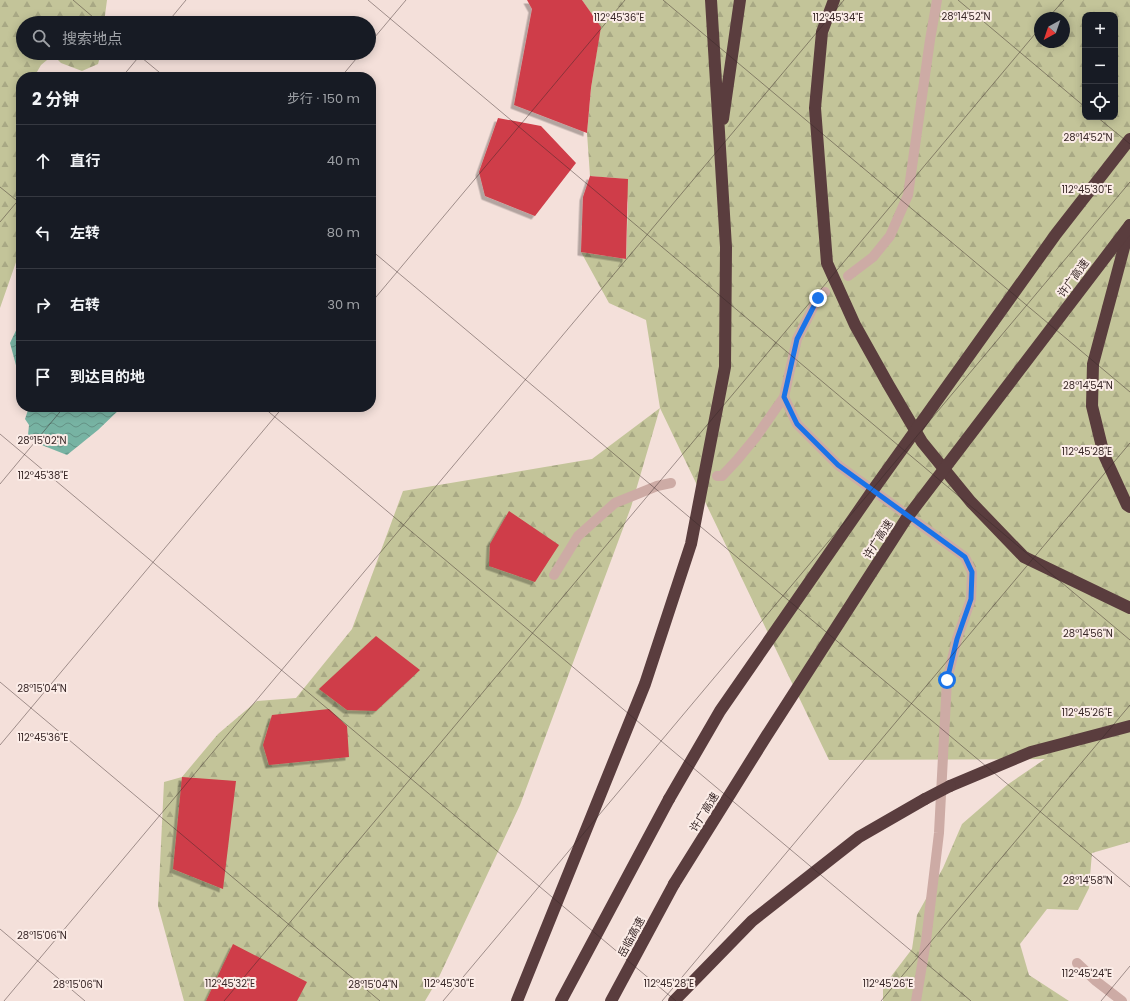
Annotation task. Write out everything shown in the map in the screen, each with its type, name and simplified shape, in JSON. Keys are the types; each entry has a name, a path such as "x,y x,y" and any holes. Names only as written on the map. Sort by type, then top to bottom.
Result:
{"highway":[{"path":"517,1001 645,684 691,544 725,367 726,247 711,0"},
{"path":"720,146 740,0"},
{"path":"834,0 822,32 815,108 827,263 855,325 922,442 971,502 1024,557 1130,608"},
{"path":"561,1001 669,798 720,711 874,490 1056,234 1130,139"},
{"path":"1130,225 1093,364 1092,406 1104,455 1130,508"},
{"name":"许广高速","path":"674,884 767,735 906,519 1130,225"},
{"path":"674,1001 752,921 859,837 924,799 950,786 1031,752 1130,726"},
{"name":"岳临高速","path":"611,1001 674,884"}],"lane":[{"path":"848,276 873,257 890,236 908,195 937,0"},
{"path":"717,476 722,476 737,460 756,437 784,397 797,339 818,298 825,292"},
{"path":"784,397 797,424 838,465 965,557 972,572 971,599 957,639 947,680 939,833 926,941 916,1001"},
{"path":"554,575 578,536 615,504 657,486 671,483"},
{"path":"1077,963 1096,982 1122,1001"}],"green space":[{"path":"0,0 107,0 105,16 16,16 16,60 47,60 41,65 37,72 16,72 16,262 0,308"},
{"path":"582,0 1130,0 1130,842 1092,853 1089,888 1078,910 1047,909 1020,944 1029,975 1069,1001 883,1001 883,987 912,949 917,915 943,868 962,824 1007,785 1045,759 829,760 660,408 646,320 609,303 581,252 626,259 628,203 624,179 590,176 587,133 591,88 600,30 599,25"},
{"path":"58,60 99,60 98,64 82,71 61,63"},
{"path":"660,408 631,507 520,805 438,979 425,1001 184,1001 158,906 164,782 182,777 218,734 257,701 296,698 352,629 403,491 592,459"}],"water":[{"path":"16,330 16,365 10,343"},
{"path":"27,412 117,412 98,430 67,455 34,442 28,435 29,425 25,419"}],"building":[{"path":"527,0 582,0 601,27 591,88 587,133 514,105 532,9"},
{"path":"498,118 541,126 576,163 535,216 485,196 479,172"},
{"path":"590,176 628,179 626,259 581,252 583,197"},
{"path":"509,511 559,545 535,582 489,566 490,544"},
{"path":"376,636 420,670 376,711 347,710 319,689"},
{"path":"329,709 347,726 349,757 269,765 263,745 272,715"},
{"path":"182,777 236,781 223,889 173,869"},
{"path":"233,944 307,982 297,1001 206,1001"}],"route":[{"path":"818,298 797,339 784,397 797,424 838,465 965,557 972,572 971,599 957,639 947,680"}]}
